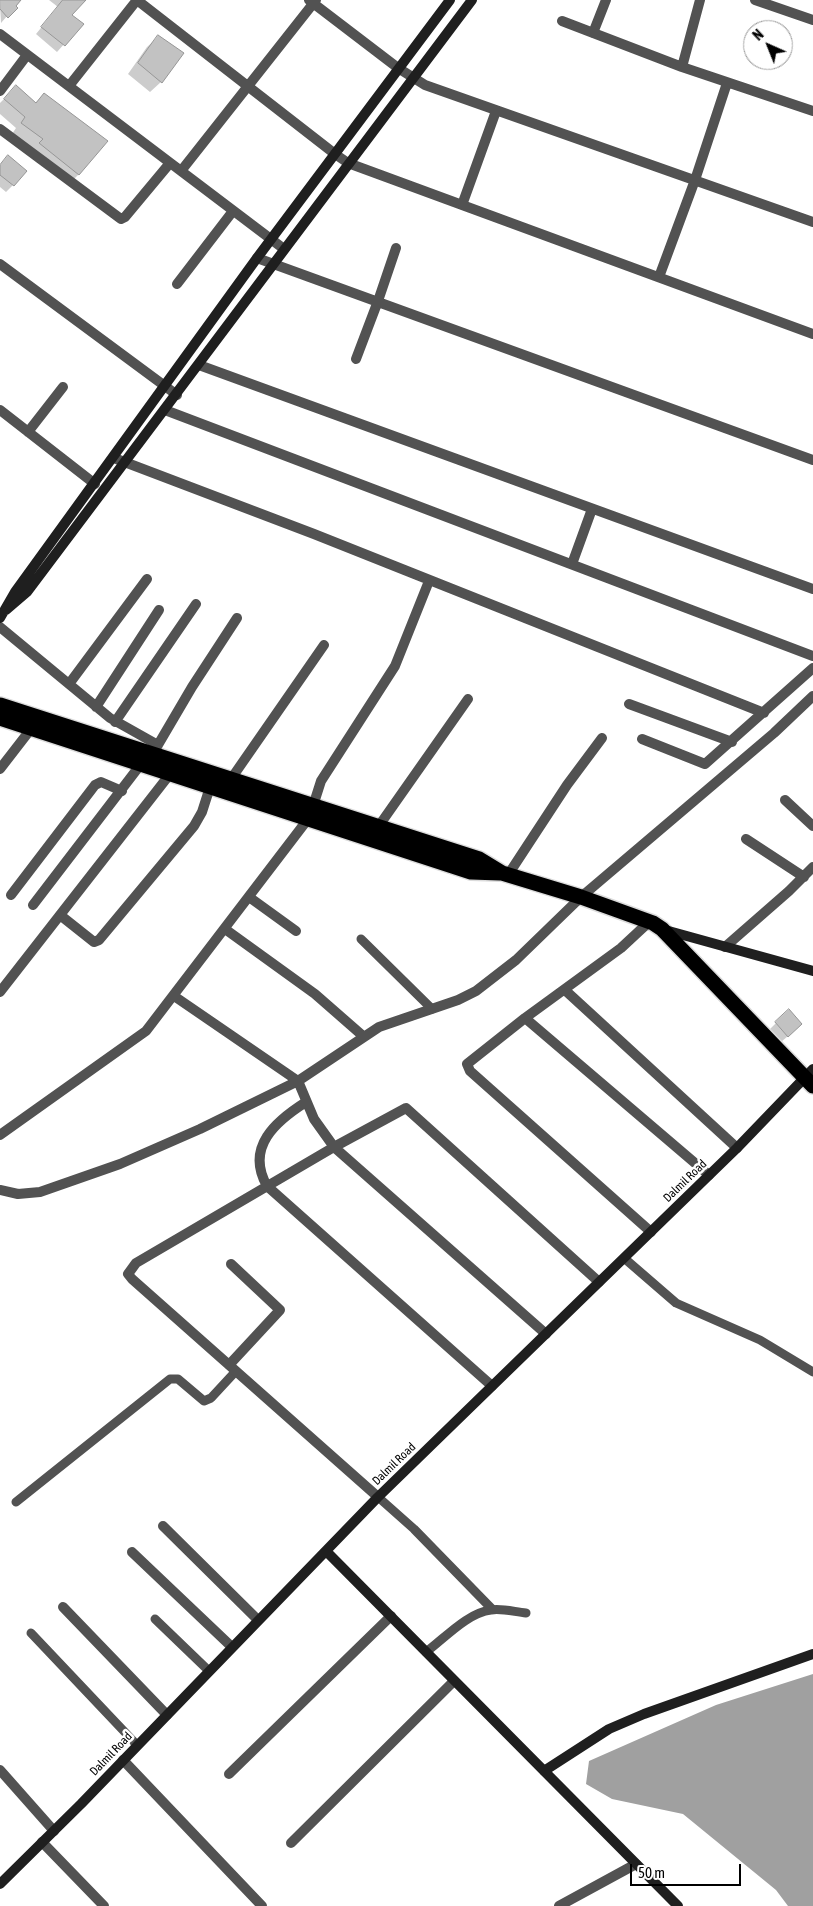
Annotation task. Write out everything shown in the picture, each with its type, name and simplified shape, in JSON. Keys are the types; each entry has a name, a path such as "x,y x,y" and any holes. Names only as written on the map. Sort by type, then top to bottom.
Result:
{"highway":[{"path":"0,706 36,723 149,758 231,779 310,812"},
{"path":"0,718 36,723"},
{"path":"149,758 170,774 210,787 310,812 375,833 479,860 505,874 581,897 656,926 810,1077"}],"street":[{"path":"69,86 137,0 348,163 813,334"},
{"path":"3,614 15,592 114,458 257,258 450,0"},
{"path":"3,614 27,592 166,410 348,163 472,0"},
{"path":"594,33 606,0"},
{"path":"682,67 700,0"},
{"path":"755,0 813,20"},
{"path":"181,171 313,1 398,68 425,86 813,222"},
{"path":"562,21 682,67 813,111"},
{"path":"0,34 284,250"},
{"path":"0,91 28,54"},
{"path":"659,277 695,180 727,83"},
{"path":"462,205 496,111"},
{"path":"0,129 121,219 125,217 170,163"},
{"path":"177,284 233,211"},
{"path":"356,359 396,248"},
{"path":"257,258 813,460"},
{"path":"0,264 176,395"},
{"path":"199,365 476,464 592,509 813,589"},
{"path":"28,432 64,387"},
{"path":"0,410 95,484"},
{"path":"166,410 813,656"},
{"path":"114,458 764,713"},
{"path":"572,564 592,509"},
{"path":"69,684 147,579"},
{"path":"0,1135 146,1031 174,996 310,812 321,781 395,666 429,581"},
{"path":"115,722 196,604"},
{"path":"96,707 159,610"},
{"path":"34,905 149,758 237,618"},
{"path":"0,626 115,722 149,758"},
{"path":"231,779 324,645"},
{"path":"642,739 701,764 709,762 813,668"},
{"path":"0,1190 18,1194 40,1192 120,1164 200,1129 298,1081 379,1027 458,1000 493,979 516,960 581,897 774,733 813,696"},
{"path":"375,833 468,699"},
{"path":"629,704 732,742"},
{"path":"0,769 36,723"},
{"path":"505,874 566,785 602,738"},
{"path":"0,992 170,774"},
{"path":"11,895 95,785 101,782 122,791"},
{"path":"60,915 94,942 98,940 194,826 202,812 210,787"},
{"path":"785,800 813,826"},
{"path":"746,839 804,877"},
{"path":"725,947 813,867"},
{"path":"249,897 296,931"},
{"path":"651,1232 467,1067 471,1060 621,948 656,926 813,972"},
{"path":"225,929 315,994 363,1036"},
{"path":"566,990 737,1148"},
{"path":"174,996 298,1081 306,1102 323,1134 334,1146 546,1334"},
{"path":"525,1018 709,1175"},
{"name":"Dalmil Road","path":"0,1884 138,1745 378,1496 810,1077"},
{"path":"306,1102 284,1116 262,1143 261,1168 267,1186 492,1386"},
{"path":"378,1496 128,1274 136,1263 334,1146 406,1108 599,1282"},
{"path":"231,1264 280,1310 233,1368"},
{"path":"163,1526 258,1620"},
{"path":"326,1550 678,1906"},
{"path":"132,1552 232,1647"},
{"path":"63,1607 166,1715"},
{"path":"229,1774 391,1616"},
{"path":"544,1771 609,1729 813,1654"},
{"path":"291,1843 454,1681"},
{"path":"123,1760 262,1906"},
{"path":"0,1770 54,1831"},
{"path":"42,1842 104,1906"},
{"path":"559,1906 636,1864"}],"lane":[{"path":"361,938 432,1009"},
{"path":"624,1258 676,1303 754,1337 813,1372"},
{"path":"16,1502 170,1379 178,1379 204,1402 211,1398 233,1368"},
{"path":"378,1496 414,1529 492,1609"},
{"path":"426,1652 472,1618 492,1609 526,1613"},
{"path":"154,1619 209,1671"},
{"path":"31,1633 138,1745"}],"shaded area":[{"path":"813,1674 813,1906 788,1906 776,1890 683,1814 612,1799 586,1784 589,1761 716,1705"}],"building":[{"path":"0,0 21,0 16,6 18,8 8,18 0,9"},
{"path":"63,0 86,0 72,15 84,24 65,46 41,27"},
{"path":"158,35 184,53 162,83 138,63"},
{"path":"16,85 36,103 44,93 108,141 79,175 39,143 43,139 21,123 25,117 4,99"},
{"path":"8,155 27,171 14,186 0,175 0,165"},
{"path":"789,1009 802,1024 788,1037 775,1022"}]}
